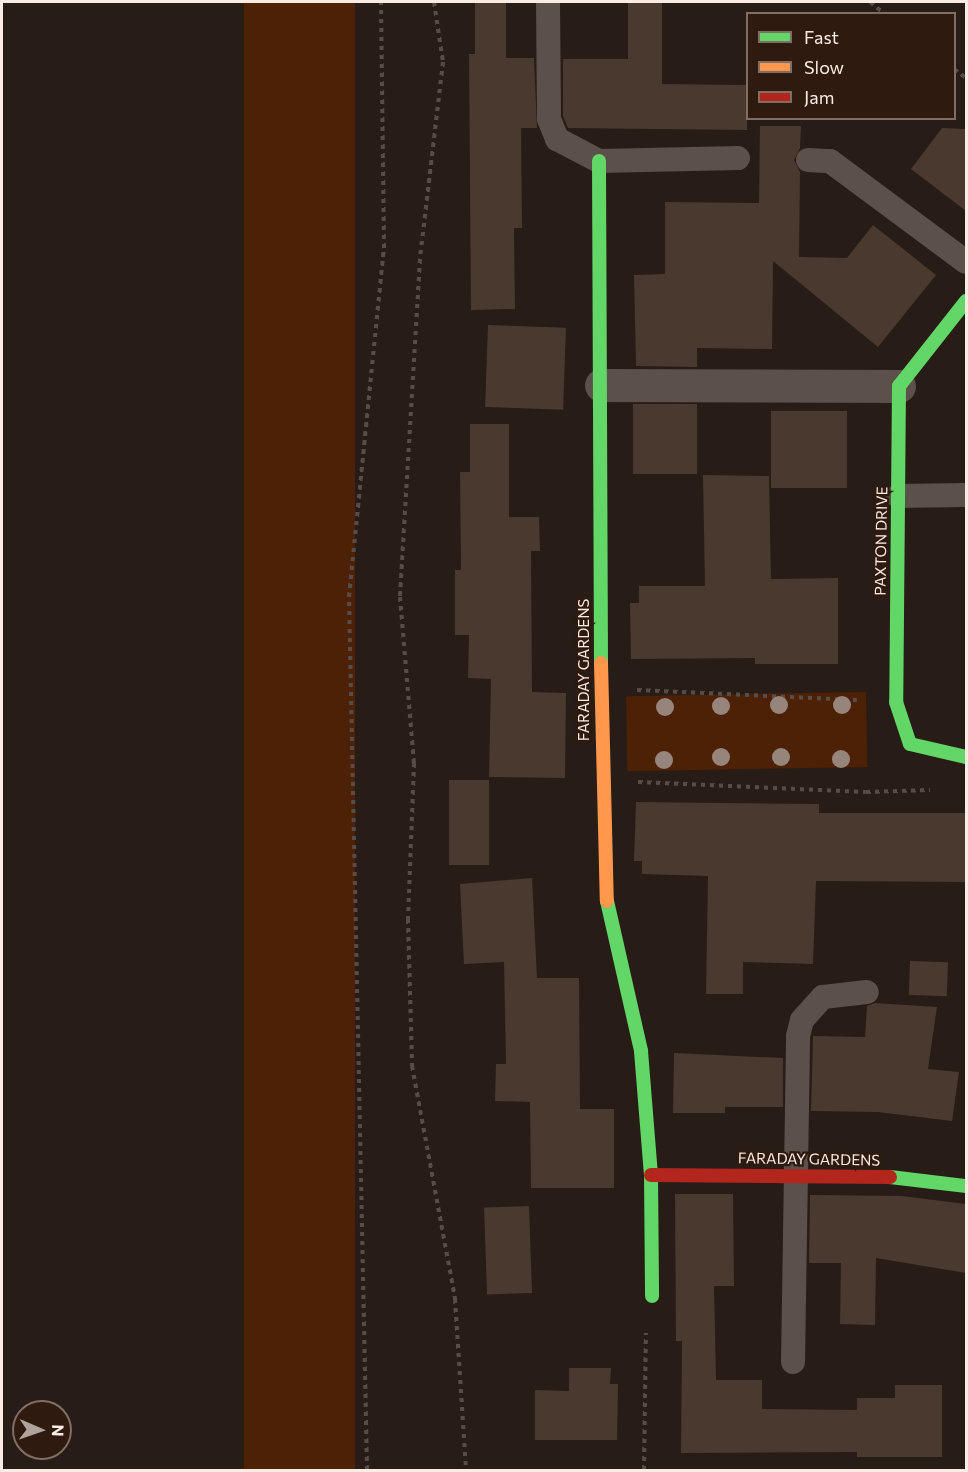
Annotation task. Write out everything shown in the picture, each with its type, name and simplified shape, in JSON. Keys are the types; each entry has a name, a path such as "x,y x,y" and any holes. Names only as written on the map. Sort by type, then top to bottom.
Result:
{"street":[{"name":"FARADAY GARDENS","path":"599,161 600,688 605,892 641,1051 651,1175 652,1296"},
{"path":"601,385 899,386 966,301"},
{"name":"PAXTON DRIVE","path":"899,386 896,702 910,744 961,757"},
{"name":"FARADAY GARDENS","path":"651,1175 793,1174 903,1177 966,1186"}],"lane":[{"path":"548,2 549,118 557,139 599,161 738,158"},
{"path":"808,160 830,161 966,262"},
{"path":"898,496 966,495"},
{"path":"793,1362 793,1174 798,1036 802,1020 823,997 867,992"}],"path":[{"path":"367,1470 349,597 384,248 381,2"},
{"path":"434,2 443,62 420,259 400,597 414,763 408,919 412,1066 455,1299 466,1470"},
{"path":"870,2 882,12"},
{"path":"600,688 896,702"},
{"path":"601,780 866,792 955,790 961,757"},
{"path":"644,1470 646,1317 652,1296"}],"shaded area":[{"path":"244,2 355,2 355,1470 244,1470"},
{"path":"866,692 867,767 627,771 626,696"}],"building":[{"path":"475,2 506,2 506,58 534,58 537,128 521,128 522,228 514,228 515,309 471,310 469,54 475,54"},
{"path":"628,2 662,2 662,84 746,85 747,130 568,128 563,116 563,59 628,59"},
{"path":"760,126 801,126 800,148 794,160 800,172 799,257 847,258 873,225 936,275 878,347 773,261 772,349 697,348 697,367 636,366 634,275 665,274 665,202 759,203"},
{"path":"942,128 966,129 966,211 911,169"},
{"path":"488,325 566,328 563,410 485,407"},
{"path":"633,404 697,404 697,474 633,474"},
{"path":"771,411 847,411 847,488 771,488"},
{"path":"470,424 509,424 509,517 539,517 540,551 531,551 532,692 566,693 565,778 489,777 491,679 468,678 469,635 455,635 455,570 461,570 460,472 470,472"},
{"path":"703,475 769,476 771,579 838,578 838,664 755,664 755,658 631,659 630,603 639,603 639,586 705,586"},
{"path":"449,780 489,780 489,865 449,865"},
{"path":"636,802 819,804 819,813 966,813 966,882 816,881 813,964 743,962 743,994 706,994 708,876 642,874 642,861 634,861"},
{"path":"532,878 537,978 579,978 580,1109 614,1109 614,1188 531,1188 530,1102 495,1101 496,1064 506,1064 504,962 464,964 460,884"},
{"path":"910,961 948,962 947,996 909,995"},
{"path":"875,1003 937,1007 928,1069 959,1072 952,1121 878,1112 811,1111 813,1036 865,1037 867,1006"},
{"path":"674,1053 783,1058 783,1107 725,1107 725,1113 673,1113"},
{"path":"675,1194 733,1194 734,1286 714,1286 716,1380 762,1380 762,1409 857,1410 857,1398 895,1398 895,1385 942,1385 942,1457 857,1457 857,1452 681,1453 682,1341 676,1341"},
{"path":"810,1195 902,1196 966,1204 966,1273 876,1258 875,1325 840,1324 841,1263 809,1263"},
{"path":"529,1206 532,1293 487,1295 484,1208"},
{"path":"569,1368 611,1368 610,1384 618,1384 617,1440 535,1440 535,1390 569,1391"}],"traffic: fast":[{"path":"599,161 601,663"},
{"path":"966,301 899,386 896,702 910,744 966,757"},
{"path":"607,901 641,1051 651,1175 652,1296"},
{"path":"890,1177 966,1186"}],"traffic: slow":[{"path":"601,663 607,901"}],"traffic: jam":[{"path":"651,1175 890,1177"}]}
